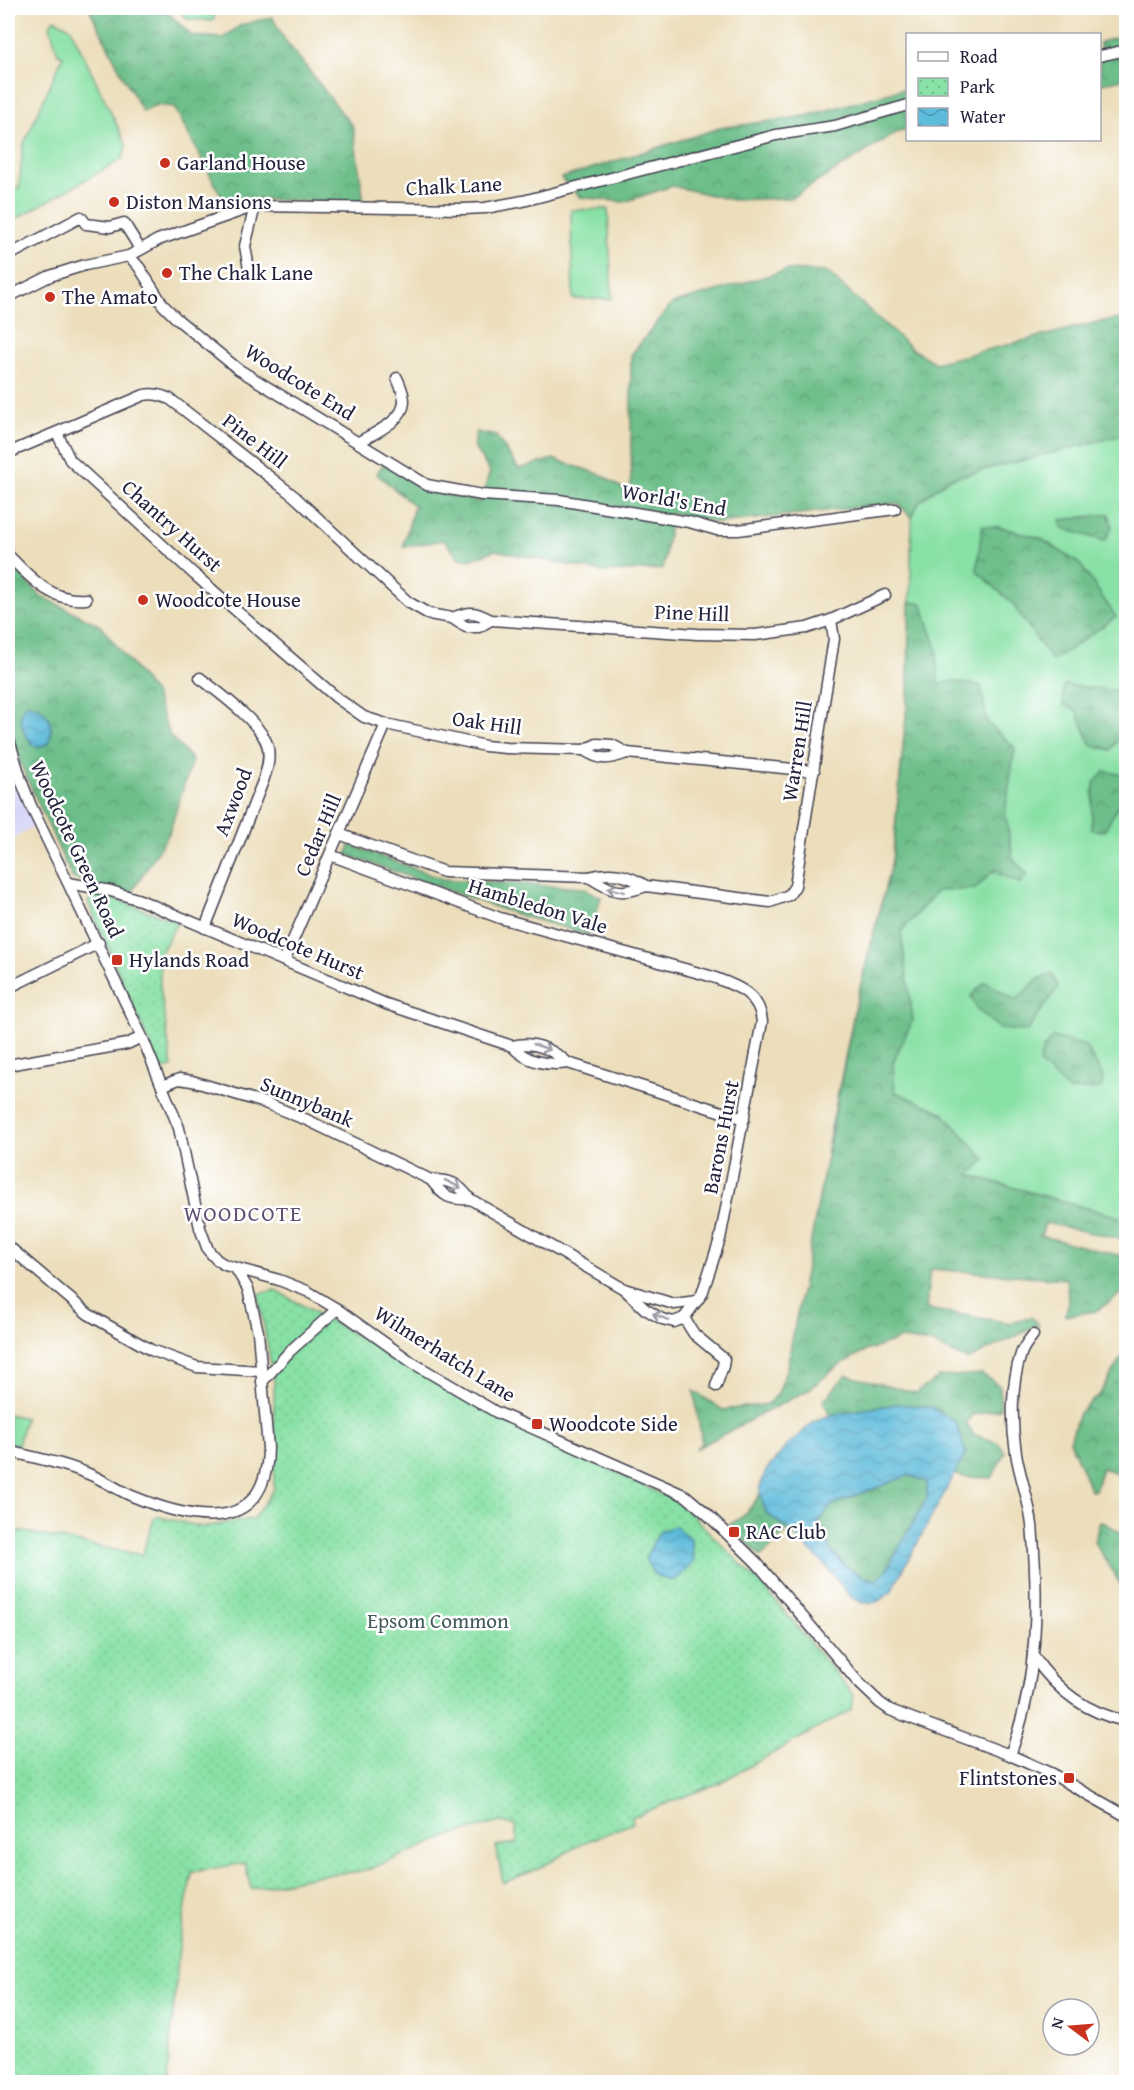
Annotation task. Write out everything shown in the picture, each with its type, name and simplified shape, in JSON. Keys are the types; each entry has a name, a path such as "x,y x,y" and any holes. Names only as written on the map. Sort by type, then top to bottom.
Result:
{"street":[{"path":"1101,57 1126,50"},
{"name":"Chalk Lane","path":"8,297 50,276 85,265 129,256 158,240 255,206 386,209 484,208 523,201 776,135 835,126 906,106"},
{"path":"249,269 245,246 255,206"},
{"path":"13,253 81,217 86,224 110,227 124,223 140,249"},
{"name":"Woodcote End","path":"129,256 139,267 163,305 238,369 427,484 482,495"},
{"path":"359,442 395,420 401,412 405,398 397,378"},
{"name":"Pine Hill","path":"8,453 144,395 162,395 294,496 408,602 429,614 452,618 467,612 479,613 491,620 697,634 755,635 807,628 831,620 885,595"},
{"name":"Chantry Hurst","path":"57,433 70,460 195,575 337,698 364,717 386,724"},
{"name":"World's End","path":"482,495 559,500 689,522 717,530 738,530 895,509"},
{"path":"8,555 30,577 53,594 68,599 86,599"},
{"name":"Warren Hill","path":"646,886 770,902 789,895 795,886 814,771 834,639 831,620"},
{"name":"Axwood","path":"200,678 263,733 268,748 269,763 205,928"},
{"name":"Oak Hill","path":"386,724 485,746 584,750 597,744 612,745 627,753 814,771"},
{"name":"Cedar Hill","path":"285,961 386,724"},
{"name":"Woodcote Green Road","path":"8,736 31,806 99,943 142,1037 179,1128 202,1236 208,1250 217,1260 236,1269"},
{"path":"339,834 444,872 589,878 606,872 631,876 646,886"},
{"name":"Hambledon Vale","path":"330,855 500,918 687,969 738,987"},
{"path":"589,878 609,890 628,892 646,886"},
{"name":"Woodcote Hurst","path":"69,883 111,891 140,900 386,1004 512,1046 530,1043 556,1052 568,1064 744,1119"},
{"path":"8,988 99,943"},
{"name":"Barons Hurst","path":"697,1301 702,1294 720,1239 762,1022 761,1010 756,1001 738,987"},
{"path":"8,1065 126,1044 142,1037"},
{"name":"Sunnybank","path":"162,1086 179,1080 192,1080 265,1103 307,1120 431,1180 441,1193 453,1200 470,1199 624,1289 645,1309 662,1319 674,1322 684,1318"},
{"path":"8,1246 88,1314 151,1350 197,1367 262,1376 337,1309"},
{"path":"8,1451 78,1470 132,1496 171,1510 199,1515 234,1513 247,1505 257,1494 266,1471 268,1448 258,1332 248,1288 236,1269"},
{"name":"Wilmerhatch Lane","path":"236,1269 279,1280 307,1291 337,1309 413,1363 496,1412 686,1496 757,1563 858,1682 880,1703 890,1710 1010,1755 1052,1774 1126,1816"},
{"name":"Sunnybank","path":"624,1289 674,1304 697,1301"},
{"path":"697,1301 684,1318 694,1334 724,1359 716,1386"},
{"path":"1010,1755 1024,1710 1034,1657 1032,1525 1027,1491 1017,1455 1013,1419 1016,1377 1021,1352 1033,1335"},
{"path":"1034,1657 1048,1677 1083,1707 1110,1718 1126,1721"}],"shaded area":[{"path":"8,763 33,827 8,841"}],"green space":[{"path":"89,8 163,8 192,36 223,38 241,25 272,17 285,40 353,127 364,203 257,199 232,216 174,107 156,105 143,112"},
{"path":"176,8 217,8 213,21 188,19"},
{"path":"54,19 70,27 126,144 121,160 16,219 8,202 8,188 19,188 23,146 63,56 58,54 50,26"},
{"path":"1126,35 1126,78 1101,84 1101,42"},
{"path":"906,88 906,129 899,131 791,198 733,200 672,186 624,202 580,197 561,178 720,128 806,116"},
{"path":"608,209 612,299 573,299 571,210"},
{"path":"787,270 827,272 912,349 935,363 1098,322 1126,318 1126,434 948,479 919,502 912,517 897,503 719,523 671,513 663,569 604,572 495,550 470,560 458,557 444,540 403,547 414,506 377,474 383,464 425,490 480,502 490,472 474,447 476,432 496,436 519,469 553,459 602,475 631,494 631,355 672,304"},
{"path":"1126,434 1126,1219 968,1175 826,1153 855,1008 892,861 908,696 912,517 919,502 948,479"},
{"path":"1109,514 1112,527 1105,541 1062,528 1061,520"},
{"path":"982,526 1000,527 1040,538 1080,564 1116,617 1052,661 1012,603 977,571"},
{"path":"8,562 41,596 101,626 154,693 170,736 192,760 169,833 128,898 72,878 21,765 8,725"},
{"path":"909,603 922,604 937,649 938,685 953,681 981,686 987,722 1015,748 1005,813 1013,859 1027,874 1020,883 993,871 975,889 937,891 901,932 913,1020 893,1062 895,1092 942,1112 986,1160 969,1175 1126,1219 1126,1240 1045,1223 1041,1236 1126,1257 1126,1290 1096,1311 1065,1316 1068,1305 1067,1279 930,1269 926,1309 1011,1323 1031,1317 1039,1325 967,1360 931,1343 901,1339 863,1352 838,1366 808,1390 695,1449 702,1443 694,1391 723,1410 768,1404 778,1394 787,1367 855,1008 892,861 908,696"},
{"path":"1064,685 1119,691 1126,700 1126,727 1111,750 1091,745 1077,711 1063,704"},
{"path":"1126,768 1126,792 1104,831 1091,830 1094,783 1105,771 1123,775"},
{"path":"350,845 443,879 583,888 601,897 590,935 512,913 347,855"},
{"path":"94,894 121,901 178,922 160,954 160,986 172,1067 161,1070 88,902"},
{"path":"1052,974 1058,987 1027,1031 1000,1029 977,1009 971,996 985,982 1016,1000 1037,980"},
{"path":"1053,1037 1085,1046 1103,1076 1102,1088 1069,1091 1039,1063 1043,1049"},
{"name":"Epsom Common","path":"275,1290 503,1418 680,1503 765,1588 854,1696 851,1710 719,1783 632,1817 633,1823 581,1844 540,1868 503,1883 496,1846 517,1843 515,1825 500,1822 452,1835 365,1871 320,1875 251,1889 245,1863 192,1872 179,1947 167,2082 8,2082 8,1529 142,1555 155,1516 202,1527 253,1519 274,1489 274,1381 258,1294"},
{"path":"1126,1354 1126,1476 1102,1468 1095,1490 1091,1491 1070,1441 1079,1413 1100,1394 1121,1358"},
{"path":"982,1374 1000,1386 1000,1409 972,1415 966,1424 974,1435 997,1442 1005,1452 992,1478 965,1477 954,1474 966,1453 896,1404 830,1415 823,1401 846,1375 916,1393 939,1377"},
{"path":"8,1414 25,1418 18,1445 8,1442"},
{"path":"909,1475 928,1482 927,1498 887,1569 877,1580 859,1576 828,1547 818,1522 832,1505"},
{"path":"760,1494 767,1513 788,1530 761,1557 729,1525 745,1515"},
{"path":"1100,1521 1126,1535 1126,1589 1121,1585 1094,1542"}],"water":[{"path":"27,704 41,709 48,718 51,729 49,744 37,748 26,736 21,722 21,710"},
{"path":"896,1404 931,1407 956,1422 966,1453 891,1592 877,1602 862,1603 850,1596 825,1565 789,1530 766,1513 760,1494 766,1471 786,1447 814,1422 830,1415","holes":["909,1475 927,1482 927,1498 887,1569 877,1580 855,1573 832,1552 818,1522 832,1505"]},
{"path":"675,1526 691,1539 694,1562 675,1581 656,1575 645,1558 660,1531"}],"place":[{"name":"Garland House","path":"165,163"},
{"name":"Diston Mansions","path":"114,202"},
{"name":"The Chalk Lane","path":"167,273"},
{"name":"The Amato","path":"50,297"},
{"name":"Woodcote House","path":"143,600"},
{"name":"Hylands Road","path":"117,960"},
{"name":"Woodcote Side","path":"537,1424"},
{"name":"RAC Club","path":"734,1532"},
{"name":"Flintstones","path":"1069,1778"}],"district":[{"name":"WOODCOTE","path":"243,1213"}]}
